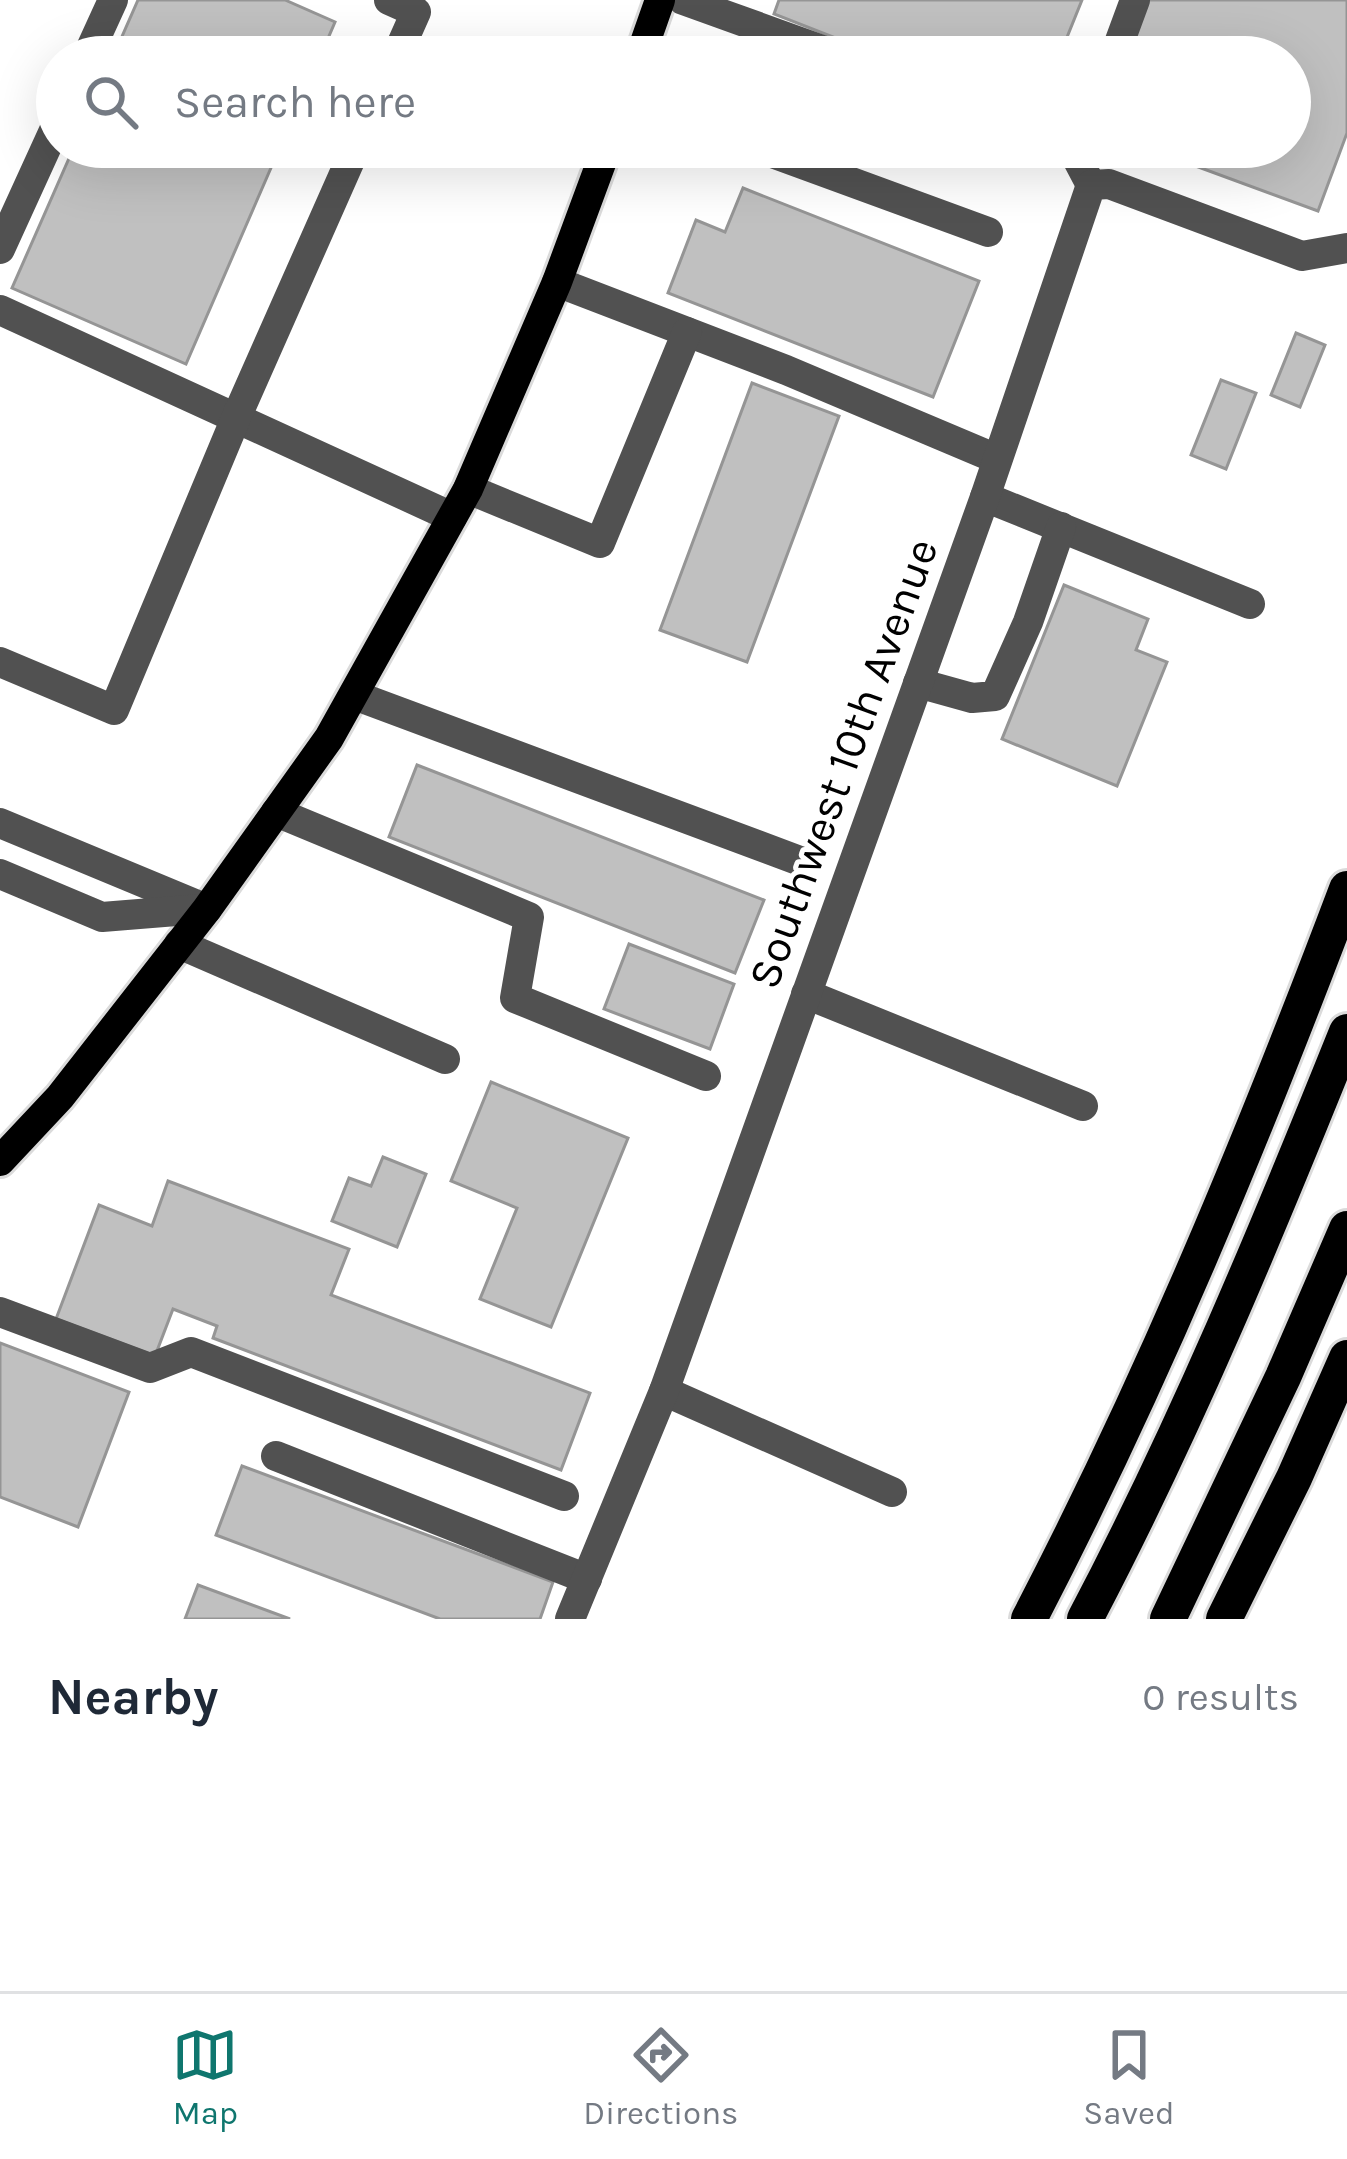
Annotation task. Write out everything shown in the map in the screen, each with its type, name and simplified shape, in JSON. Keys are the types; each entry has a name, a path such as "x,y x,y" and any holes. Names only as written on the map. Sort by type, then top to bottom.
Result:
{"highway":[{"path":"1029,1619 1105,1468 1190,1280 1347,889"},
{"path":"1085,1619 1212,1356 1347,1032"},
{"path":"1168,1619 1283,1377 1347,1228"},
{"path":"1224,1619 1347,1358"}],"main road":[{"path":"647,36 660,0"},
{"path":"0,1161 60,1097 179,944 329,738 468,488 557,282 599,168"}],"street":[{"path":"97,36 113,0"},
{"path":"389,0 416,12 405,36"},
{"path":"682,0 783,36"},
{"path":"1122,36 1136,0"},
{"path":"0,249 37,168"},
{"path":"0,662 114,710 347,168"},
{"path":"813,168 988,232"},
{"path":"1082,168 1091,184 1108,184 1302,256 1347,248"},
{"name":"Southwest 10th Avenue","path":"570,1619 664,1391 985,497 1091,184"},
{"path":"557,282 786,370 997,460"},
{"path":"0,310 452,518"},
{"path":"468,488 601,543 687,332"},
{"path":"985,497 1250,604"},
{"path":"918,683 972,698 995,696 1028,622 1060,527"},
{"path":"353,695 800,861"},
{"path":"276,812 529,917 515,998 706,1076"},
{"path":"0,824 206,909"},
{"path":"0,874 102,917 206,909"},
{"path":"179,944 445,1058"},
{"path":"806,994 1083,1106"},
{"path":"0,1312 150,1368 191,1352 564,1496"},
{"path":"664,1391 892,1492"},
{"path":"276,1456 587,1579"}],"building":[{"path":"138,0 285,0 335,22 329,36 122,36"},
{"path":"779,0 1082,0 1067,36 830,36 774,14"},
{"path":"1148,0 1347,0 1347,133 1318,211 1201,168 1311,168 1311,36 1135,36"},
{"path":"65,168 271,168 186,364 12,288"},
{"path":"743,188 979,281 933,397 668,293 696,220 725,232"},
{"path":"1296,333 1325,345 1300,407 1271,395"},
{"path":"1221,380 1256,393 1226,469 1191,455"},
{"path":"752,383 839,416 747,662 660,630"},
{"path":"1064,585 1148,619 1136,650 1167,662 1117,786 1002,739"},
{"path":"417,765 764,900 735,973 389,837"},
{"path":"629,944 734,984 710,1049 604,1009"},
{"path":"491,1082 628,1138 551,1327 480,1299 517,1208 451,1181"},
{"path":"383,1157 426,1174 397,1247 332,1221 349,1178 371,1186"},
{"path":"168,1181 349,1249 331,1295 590,1393 561,1470 213,1338 217,1326 173,1309 155,1356 56,1319 99,1205 152,1226"},
{"path":"0,1343 129,1392 78,1527 0,1497"},
{"path":"242,1466 553,1582 540,1619 440,1619 216,1535"},
{"path":"198,1585 290,1619 185,1619"}]}
